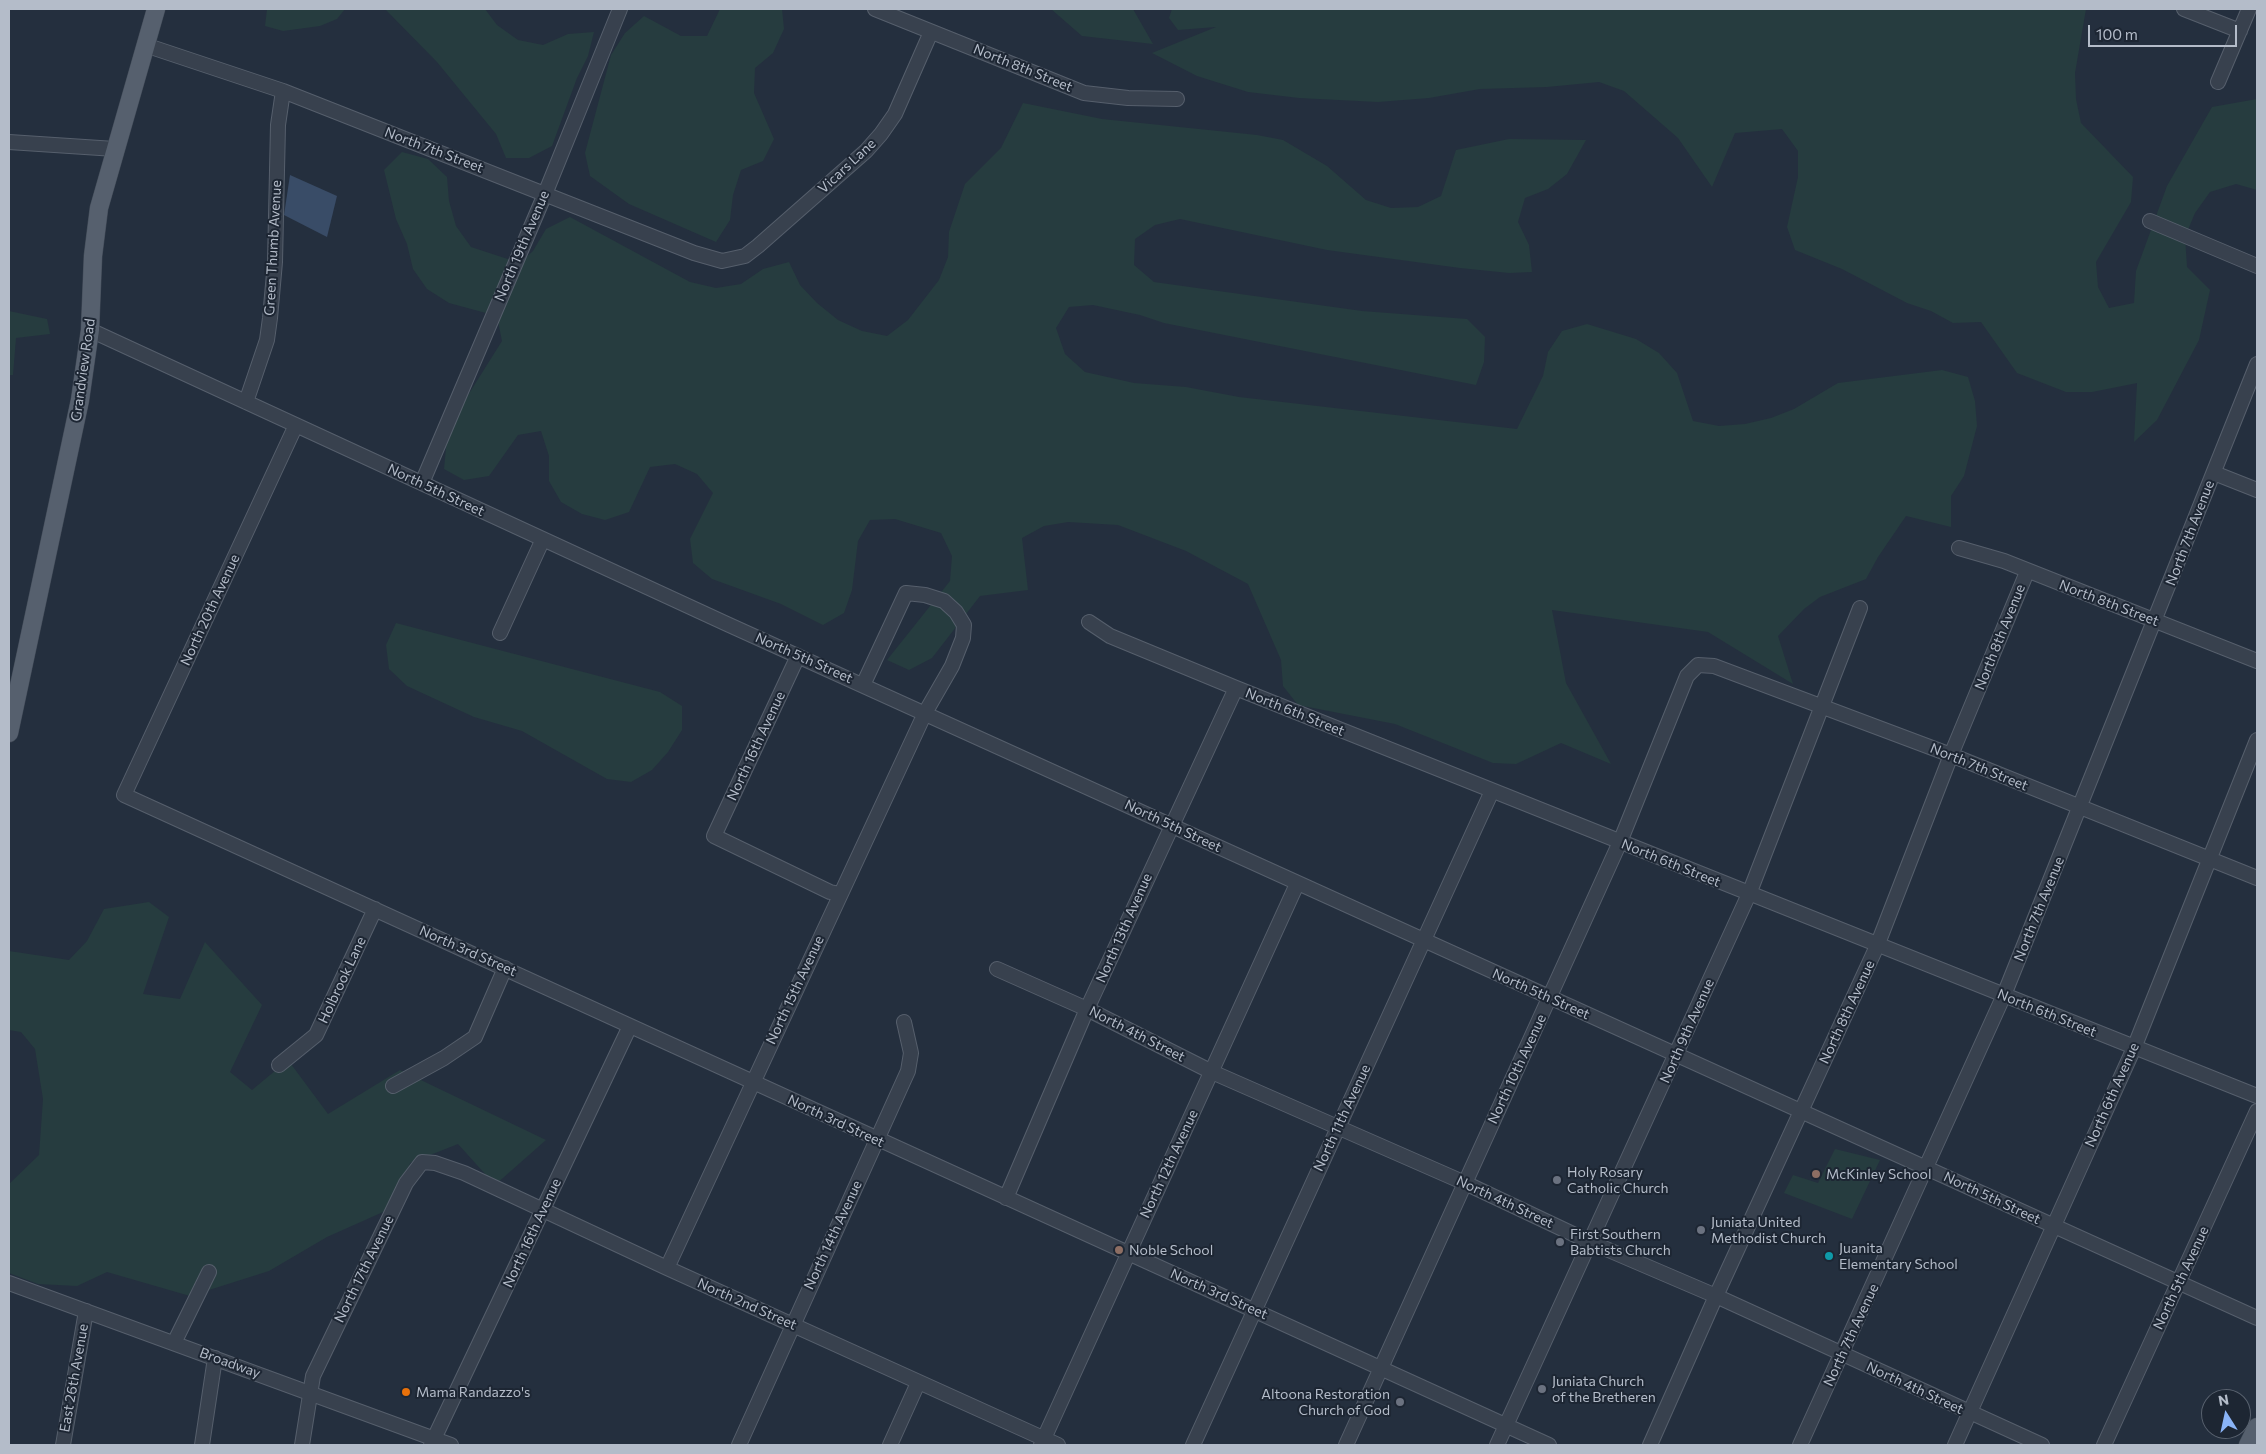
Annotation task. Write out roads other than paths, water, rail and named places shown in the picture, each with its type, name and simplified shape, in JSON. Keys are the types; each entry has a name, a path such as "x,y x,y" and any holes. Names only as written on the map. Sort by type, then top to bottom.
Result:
{"main road":[{"name":"Grandview Road","path":"9,733 80,400 90,330 95,230 104,188 156,9"},
{"path":"2248,1445 2257,1427"}],"street":[{"name":"North 19th Avenue","path":"422,483 545,194 620,9"},
{"name":"North 8th Street","path":"875,9 1084,93 1128,98 1177,99"},
{"path":"2184,9 2240,31"},
{"path":"2218,82 2249,9"},
{"name":"Vicars Lane","path":"722,261 745,256 758,246 876,140 894,114 931,32"},
{"name":"North 7th Street","path":"145,45 283,91 701,256 722,261"},
{"name":"Green Thumb Avenue","path":"246,402 267,340 270,318 275,262 278,125 283,91"},
{"path":"9,142 115,149"},
{"path":"2150,221 2257,266"},
{"name":"North 5th Street","path":"90,330 1297,884 2257,1318"},
{"name":"North 7th Avenue","path":"1800,1445 2004,996 2081,808 2257,364"},
{"name":"North 20th Avenue","path":"124,795 296,425"},
{"path":"2214,473 2257,490"},
{"path":"500,633 543,539"},
{"name":"North 8th Street","path":"1959,548 2004,561 2027,572 2257,661"},
{"name":"North 8th Avenue","path":"1650,1445 1716,1296 1878,946 1951,755 2027,572"},
{"name":"North 15th Avenue","path":"667,1268 925,713 952,666 963,638 964,625 956,612 944,601 926,594 906,593 863,685"},
{"name":"North 9th Avenue","path":"1497,1445 1749,894 1860,608"},
{"name":"North 6th Street","path":"1089,622 1110,636 1236,688 2257,1096"},
{"name":"North 16th Avenue","path":"798,656 714,836 830,892 840,894"},
{"name":"North 7th Street","path":"1698,664 1714,666 1951,755 2257,878"},
{"name":"North 10th Avenue","path":"1346,1445 1620,842 1687,676 1698,664"},
{"name":"North 13th Avenue","path":"1006,1198 1087,1009 1236,688"},
{"name":"North 6th Avenue","path":"1955,1445 2134,1048 2257,740"},
{"name":"North 11th Avenue","path":"1193,1445 1492,791"},
{"name":"North 3rd Street","path":"124,795 1549,1445"},
{"name":"North 12th Avenue","path":"1042,1442 1297,884"},
{"name":"Holbrook Lane","path":"279,1065 316,1034 375,910"},
{"path":"393,1086 444,1058 475,1037 505,968"},
{"name":"North 4th Street","path":"997,969 1087,1009 1212,1072 1465,1183 1590,1242 1716,1296 2042,1445"},
{"name":"North 14th Avenue","path":"739,1445 908,1070 911,1053 904,1022"},
{"name":"North 16th Avenue","path":"432,1442 630,1026"},
{"name":"North 5th Avenue","path":"2104,1445 2257,1111"},
{"name":"North 17th Avenue","path":"310,1393 313,1376 406,1183 422,1162 436,1163"},
{"name":"North 2nd Street","path":"436,1163 464,1173 542,1211 792,1324 1042,1442 1058,1445"},
{"path":"174,1343 209,1272"},
{"name":"Broadway","path":"9,1283 310,1393 432,1442 451,1445"},
{"name":"East 26th Avenue","path":"63,1445 86,1311"},
{"path":"202,1445 216,1358"},
{"path":"890,1445 918,1383"},
{"path":"302,1445 310,1393"}],"water":[{"path":"290,175 337,196 327,237 284,215"}],"place":[{"name":"McKinley School","path":"1816,1174"},
{"name":"Holy Rosary Catholic Church","path":"1557,1180"},
{"name":"Juniata United Methodist Church","path":"1701,1230"},
{"name":"First Southern Babtists Church","path":"1560,1242"},
{"name":"Noble School","path":"1119,1250"},
{"name":"Juanita Elementary School","path":"1829,1256"},
{"name":"Juniata Church of the Bretheren","path":"1542,1389"},
{"name":"Mama Randazzo's","path":"406,1392"},
{"name":"Altoona Restoration Church of God","path":"1400,1402"}]}
